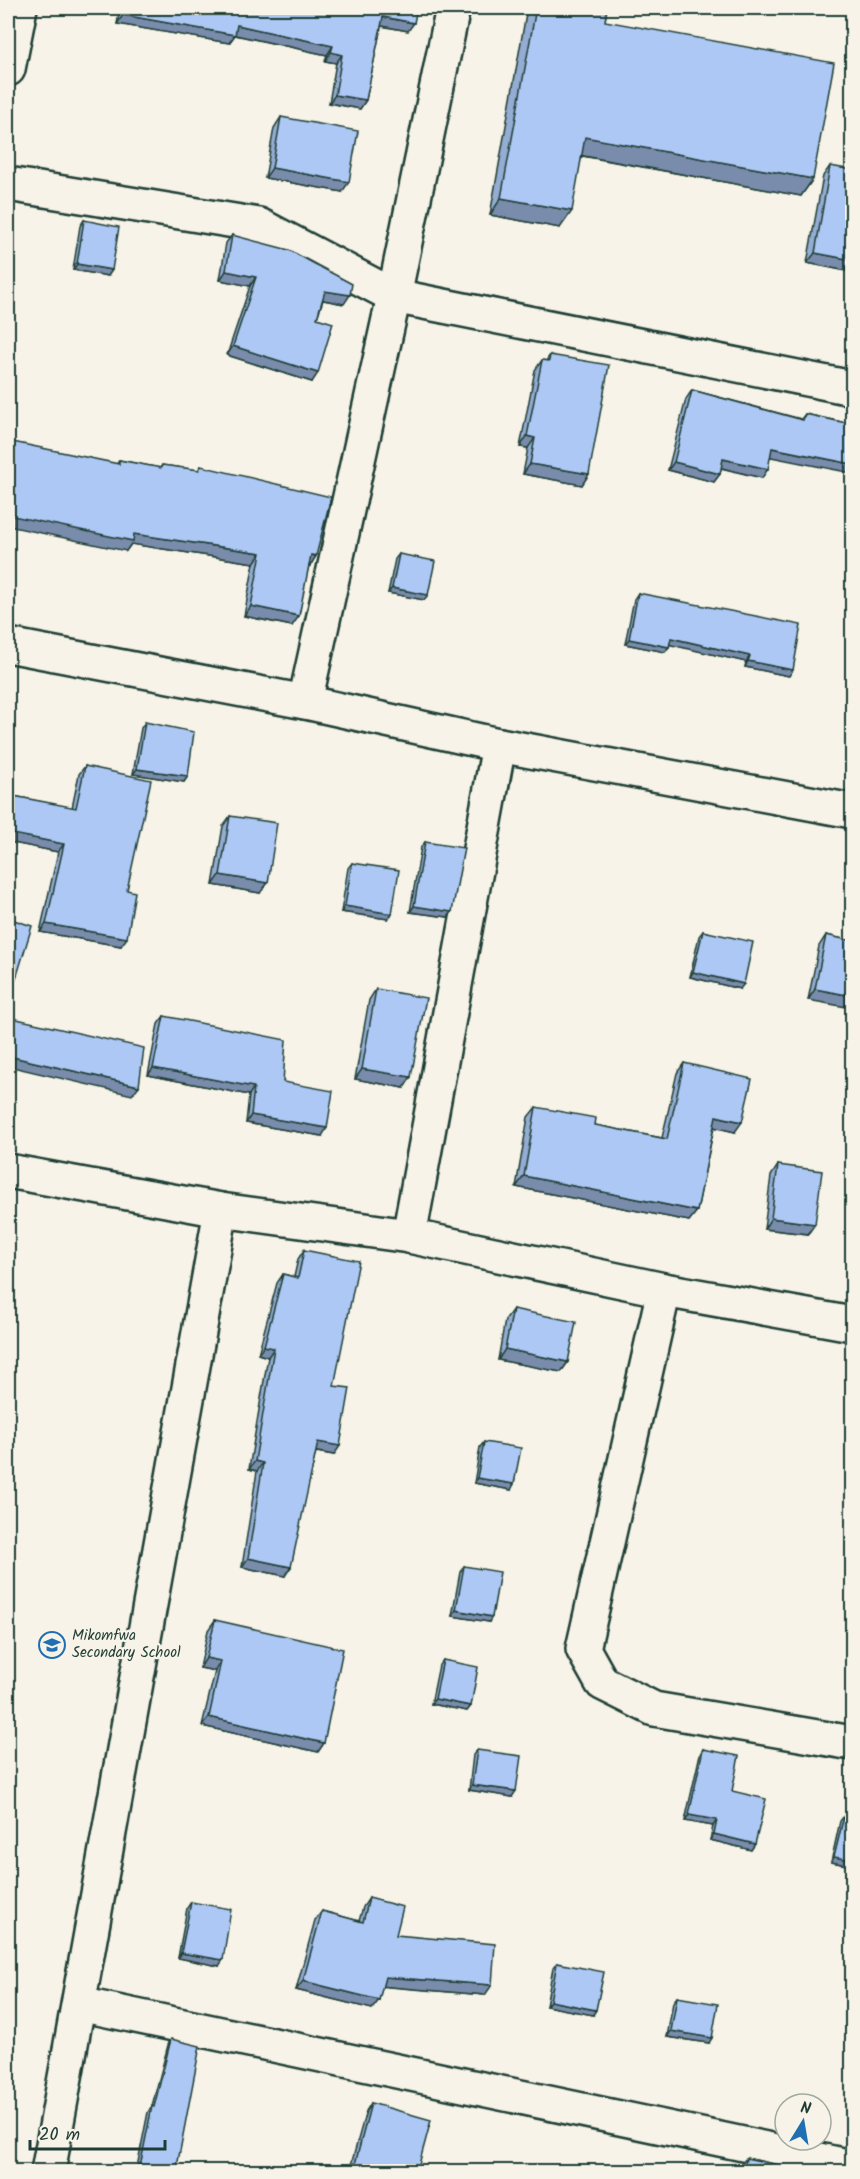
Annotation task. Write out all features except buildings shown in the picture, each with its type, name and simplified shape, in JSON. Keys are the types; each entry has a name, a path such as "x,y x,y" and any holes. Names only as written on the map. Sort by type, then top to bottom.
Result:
{"street":[{"path":"8,69 20,8"},
{"path":"305,702 394,296 453,8"},
{"path":"8,184 259,225 394,296 852,388"},
{"path":"8,645 305,702 499,745 852,811"},
{"path":"409,1236 499,745"},
{"path":"8,1171 221,1210 409,1236 664,1290 852,1324"},
{"path":"48,2172 221,1210"},
{"path":"664,1290 583,1649 603,1683 654,1709 852,1743"},
{"path":"79,2004 852,2167"}],"place":[{"name":"Mikomfwa Secondary School","path":"52,1645"}]}
